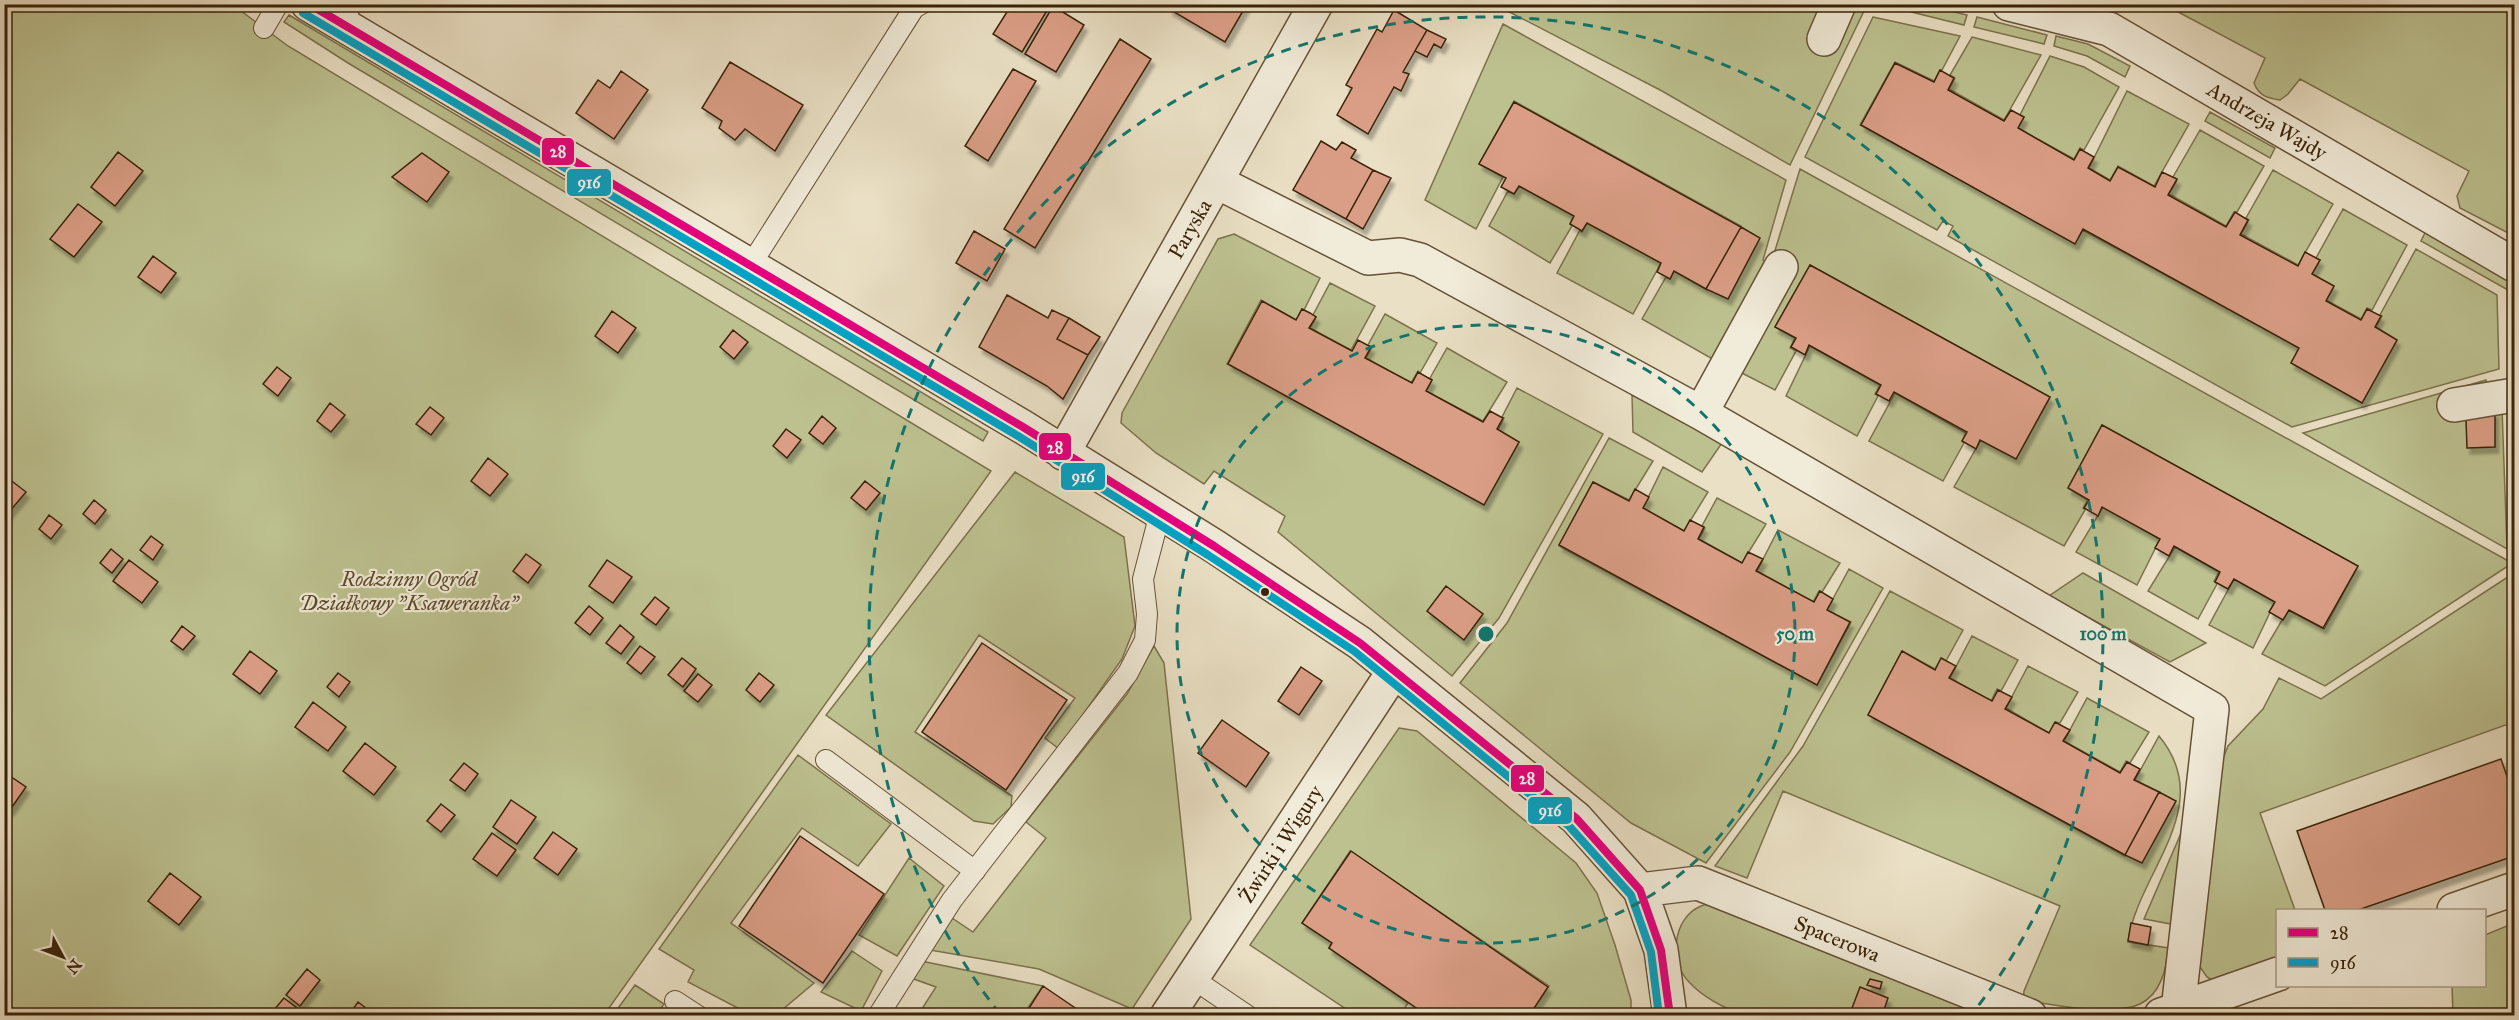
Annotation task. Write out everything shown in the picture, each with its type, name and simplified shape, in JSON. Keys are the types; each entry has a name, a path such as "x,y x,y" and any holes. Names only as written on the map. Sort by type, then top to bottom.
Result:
{"street":[{"path":"308,4 346,14 750,266 1160,513 1293,597 1360,643 1576,818 1640,890 1660,950 1676,1014"},
{"name":"Paryska","path":"1063,453 1316,4"},
{"path":"1824,39 1839,4"},
{"name":"Andrzeja Wajdy","path":"2008,4 2109,29 2514,265"},
{"path":"1217,182 1368,258 1400,255 1420,260 1701,413 2212,709 2168,1013 2276,974"},
{"path":"1701,413 1781,267"},
{"path":"2454,405 2514,395"},
{"name":"Żwirki i Wigury","path":"1167,1016 1394,671"},
{"name":"Spacerowa","path":"1640,890 1698,884 2030,1016"},
{"path":"2457,909 2514,889"}],"lane":[{"path":"264,28 279,4"},
{"path":"750,266 914,8 921,4"},
{"path":"878,1016 952,900 1128,674 1144,640 1147,614 1143,579 1160,513"},
{"path":"826,760 975,871"},
{"path":"1192,978 1248,1016"},
{"path":"675,1001 698,1016"}],"green space":[{"name":"Rodzinny Ogród Działkowy \"Ksaweranka\"","path":"4,5 233,5 288,46 991,471 604,1015 7,1015 4,993"},
{"path":"1496,5 1818,5 1850,7 1864,11 1790,165 1662,91"},
{"path":"1883,5 1926,5 1967,15 1964,25"},
{"path":"2165,5 2514,5 2514,236 2460,208 2457,196 2469,171 2300,79 2280,100 2264,96 2254,83 2265,58"},
{"path":"289,15 988,432 983,441 348,63 284,22"},
{"path":"1873,17 1960,36 1934,81 1895,62 1860,125 2075,243 2083,230 2299,348 2291,363 2362,403 2397,340 2376,327 2382,316 2380,315 2416,249 2497,295 2499,369 2292,427 1948,236 1953,226 1943,221 1937,230 1805,157"},
{"path":"1977,17 2047,35 2044,44 1974,27"},
{"path":"1503,24 1786,180 1763,260 1770,264 1716,361 1642,319 1666,277 1670,279 1674,271 1707,290 1741,226 1514,101 1479,164 1503,177 1476,229 1425,200"},
{"path":"2056,36 2088,44 2130,66 2125,77 2087,56 2054,46"},
{"path":"1972,37 2041,55 2004,120 1949,89 1955,78 1950,75"},
{"path":"2050,56 2084,67 2119,87 2084,150 2080,148 2074,159 2018,128 2024,117 2020,115"},
{"path":"2127,91 2189,124 2154,186 2118,166 2110,180 2089,168"},
{"path":"2210,112 2275,148 2270,158 2205,121"},
{"path":"2200,130 2264,166 2237,212 2234,212 2226,226 2169,194 2177,180 2173,177"},
{"path":"1800,169 2503,558 2508,561 2508,566 2325,686 2262,654 2288,610 2324,629 2358,566 2102,425 2068,488 2088,500 2083,508 2085,510 2064,546 1954,487 1981,440 2016,459 2050,397 1810,265 1775,327 1795,338 1790,348 1796,351 1775,390 1738,371"},
{"path":"2273,170 2333,204 2298,265 2241,234 2249,220 2246,218"},
{"path":"1519,186 1574,216 1570,224 1572,226 1550,263 1489,226 1508,191 1514,194"},
{"path":"2343,209 2407,245 2372,310 2367,308 2361,319 2326,300 2334,286 2312,274 2320,260 2316,258"},
{"path":"1587,223 1661,263 1633,314 1557,273 1580,230 1582,232"},
{"path":"2426,231 2514,280 2514,380 2511,381 2508,290 2421,241"},
{"path":"1234,234 1320,278 1304,310 1302,309 1296,320 1261,300 1227,364 1484,504 1519,442 1498,430 1517,388 1603,434 1499,618 1452,676 1278,532 1285,516 1214,471 1204,484 1156,453 1121,423 1122,413 1218,239"},
{"path":"1330,283 1375,306 1351,350 1310,328 1316,317 1313,315"},
{"path":"1385,314 1437,343 1420,373 1418,371 1411,383 1366,358 1372,347 1368,345"},
{"path":"1810,346 1880,385 1875,394 1878,396 1857,436 1786,396"},
{"path":"1447,348 1507,382 1483,421 1426,391 1432,380 1430,378"},
{"path":"2486,380 2487,388 2502,408 2507,549 2303,433"},
{"path":"1895,393 1966,433 1962,441 1964,443 1943,481 1869,441"},
{"path":"1632,395 1724,440 1702,472 1633,432"},
{"path":"1609,438 1653,461 1629,500 1593,482 1559,546 1817,685 1851,622 1827,610 1849,569 1883,588 1790,752 1706,863 1631,823 1460,683 1507,623"},
{"path":"1663,467 1708,492 1684,531 1643,508"},
{"path":"1015,472 1124,537 1135,626 1122,659 1059,749 1045,738 1075,698 979,635 915,732 1012,796 1011,807 993,824 974,821 826,715"},
{"path":"1717,498 1766,524 1742,563 1699,539 1705,528 1702,526"},
{"path":"2103,507 2160,539 2137,585 2076,552"},
{"path":"1778,530 1840,563 1813,602 1757,571"},
{"path":"2175,547 2219,572 2214,581 2217,584 2198,619 2148,591"},
{"path":"2083,573 2206,643 2170,662 2049,596"},
{"path":"2514,573 2514,722 2260,813 2295,909 2276,909 2276,959 2217,983 2207,977 2193,957 2220,766 2228,746 2263,709 2279,678 2321,699"},
{"path":"2234,579 2275,602 2253,648 2209,625"},
{"path":"1890,591 1963,630 1946,661 1942,658 1935,669 1902,651 1868,715 2125,856 2160,792 2135,780 2159,736 2175,762 2180,788 2177,814 2169,840 2134,916 2128,942 2169,948 2161,980 2147,1000 2128,1008 2099,1010 2023,1000 2024,991 2060,906 1783,791 1747,878 1715,866 1803,746"},
{"path":"1972,636 2018,660 2001,691 1997,689 1991,701 1950,678"},
{"path":"1154,646 1164,663 1191,919 1132,1009 1039,969 930,950 952,918 973,932 1046,838 1026,822 1127,694"},
{"path":"2028,666 2078,692 2060,723 2056,722 2049,733 2006,708"},
{"path":"2087,698 2149,732 2130,763 2126,761 2120,772 2064,741"},
{"path":"1399,728 1417,731 1576,863 1597,893 1631,1000 1631,1015 1529,1015 1549,986 1350,851 1302,923 1332,943 1329,948 1408,1003 1400,1015 1355,1015 1250,945"},
{"path":"798,755 891,824 858,866 802,828 731,923 814,983 776,1015 751,1015 688,982 694,970 659,949"},
{"path":"2188,817 2171,924 2144,919"},
{"path":"909,858 944,886 897,956 859,935"},
{"path":"1714,904 1990,1015 1745,1015 1729,1009 1708,998 1689,982 1678,963 1676,952 1679,930 1684,920 1701,906"},
{"path":"2514,923 2514,1015 2453,1015 2452,987 2486,987 2486,935"},
{"path":"852,951 882,971 861,1011 821,992"},
{"path":"921,961 1043,986 1023,1015 918,1015 936,987 911,978"},
{"path":"635,985 664,1004 656,1015 613,1015"}],"building":[{"path":"1012,4 1051,4 1022,52 993,34"},
{"path":"1168,4 1247,4 1225,42 1169,9 1171,6"},
{"path":"1053,6 1084,25 1056,72 1025,54"},
{"path":"1394,10 1427,30 1403,72 1409,74 1401,91 1394,87 1368,134 1337,115 1352,88 1346,85 1377,29 1382,32"},
{"path":"1427,30 1446,39 1441,48 1434,44 1427,57 1415,51"},
{"path":"1120,39 1151,59 1035,248 1004,229"},
{"path":"730,62 803,105 775,151 745,129 735,140 719,128 722,121 702,108"},
{"path":"1895,63 1934,82 1940,70 1954,78 1948,90 2004,121 2011,110 2024,117 2018,128 2074,160 2080,149 2094,157 2088,168 2110,181 2118,167 2155,187 2162,172 2177,179 2168,195 2226,227 2235,212 2248,220 2240,235 2298,266 2305,252 2320,260 2312,274 2334,286 2326,301 2361,320 2367,309 2381,316 2375,327 2397,340 2362,403 2291,363 2299,348 2083,229 2075,244 1861,125"},
{"path":"1013,69 1036,81 988,161 965,146"},
{"path":"621,71 648,90 614,139 576,113 598,80 610,88"},
{"path":"1514,102 1741,227 1706,289 1674,271 1670,279 1657,272 1661,263 1587,223 1582,231 1570,224 1574,216 1519,186 1514,194 1501,187 1506,178 1479,164"},
{"path":"1321,141 1336,150 1342,142 1356,150 1351,158 1373,170 1346,219 1293,190"},
{"path":"118,152 143,171 115,206 91,187"},
{"path":"422,153 449,172 427,202 392,177"},
{"path":"1373,170 1391,178 1363,229 1346,219"},
{"path":"78,204 102,222 74,257 50,239"},
{"path":"1741,227 1760,238 1728,299 1706,289"},
{"path":"974,231 1005,249 987,281 956,263"},
{"path":"153,256 176,273 161,293 138,277"},
{"path":"1810,265 2050,397 2016,459 1980,440 1976,449 1962,441 1967,432 1894,392 1889,401 1876,394 1881,385 1809,345 1805,355 1791,347 1796,338 1775,327"},
{"path":"1007,295 1048,318 1052,310 1069,318 1057,339 1088,355 1063,399 1047,386 979,347"},
{"path":"1262,301 1296,320 1302,309 1310,313 1316,317 1309,328 1352,351 1358,340 1371,347 1365,358 1412,383 1418,372 1432,380 1426,391 1483,422 1490,411 1503,418 1497,429 1519,442 1484,505 1228,364"},
{"path":"612,311 636,328 618,353 595,336"},
{"path":"1069,318 1100,337 1088,355 1057,339"},
{"path":"733,330 748,342 734,359 720,347"},
{"path":"277,367 291,378 278,396 263,384"},
{"path":"330,403 345,415 331,432 317,421"},
{"path":"430,407 444,418 431,435 416,424"},
{"path":"2495,411 2495,447 2467,448 2466,420"},
{"path":"822,416 836,428 823,444 809,433"},
{"path":"2102,425 2358,566 2323,628 2289,610 2283,620 2269,612 2275,602 2234,579 2228,589 2215,582 2220,572 2174,546 2169,556 2155,548 2160,539 2102,507 2098,516 2084,508 2089,500 2068,488"},
{"path":"786,429 801,440 787,458 773,446"},
{"path":"488,458 508,474 490,496 471,481"},
{"path":"4,475 26,492 4,518"},
{"path":"865,481 880,493 866,510 851,498"},
{"path":"1593,482 1629,501 1635,489 1649,497 1643,508 1684,531 1690,520 1704,527 1698,539 1742,563 1748,552 1763,559 1756,571 1814,602 1820,591 1833,599 1827,610 1850,622 1817,685 1559,545"},
{"path":"94,500 106,510 95,524 83,514"},
{"path":"49,515 62,525 51,539 39,529"},
{"path":"151,536 163,545 153,560 140,550"},
{"path":"111,549 123,559 112,573 100,563"},
{"path":"526,554 541,565 528,583 513,571"},
{"path":"129,560 158,582 142,603 113,581"},
{"path":"607,560 632,577 613,603 589,586"},
{"path":"1446,586 1483,614 1464,640 1427,611"},
{"path":"655,597 669,608 656,625 641,614"},
{"path":"589,606 603,618 590,635 575,623"},
{"path":"620,625 634,637 621,654 606,643"},
{"path":"182,626 195,636 183,650 171,641"},
{"path":"982,643 1067,700 1006,790 922,732"},
{"path":"640,646 655,657 641,674 627,663"},
{"path":"250,651 277,671 260,694 233,674"},
{"path":"1902,651 1935,670 1941,658 1956,666 1949,678 1992,701 1998,690 2012,697 2005,709 2049,733 2055,722 2070,730 2063,741 2120,773 2127,762 2140,769 2134,780 2159,792 2125,855 1868,715"},
{"path":"682,658 696,669 683,687 668,675"},
{"path":"1301,667 1322,681 1299,715 1278,701"},
{"path":"338,673 350,682 339,697 327,687"},
{"path":"759,673 774,685 760,702 746,690"},
{"path":"698,674 712,685 698,702 684,691"},
{"path":"313,702 346,727 328,751 295,727"},
{"path":"1222,720 1269,753 1246,787 1198,753"},
{"path":"365,743 396,767 374,795 343,771"},
{"path":"2501,759 2514,797 2514,856 2361,909 2325,909 2297,831"},
{"path":"464,763 478,774 465,791 450,780"},
{"path":"4,772 26,787 10,810 4,806"},
{"path":"2159,792 2176,801 2142,863 2125,855"},
{"path":"511,800 536,817 517,844 493,827"},
{"path":"441,804 455,815 441,832 427,821"},
{"path":"553,832 577,849 558,875 534,858"},
{"path":"492,833 516,850 497,876 473,859"},
{"path":"800,836 884,894 823,983 739,926"},
{"path":"1351,851 1548,987 1529,1016 1428,1016 1329,948 1332,943 1302,923"},
{"path":"170,873 201,897 179,925 148,901"},
{"path":"2131,923 2151,927 2148,945 2128,941"},
{"path":"307,969 320,980 300,1006 286,995"},
{"path":"1870,979 1882,982 1880,989 1867,985"},
{"path":"1043,986 1087,1016 1024,1016"},
{"path":"1860,987 1888,998 1882,1016 1849,1016"},
{"path":"284,998 297,1008 291,1016 269,1016"},
{"path":"358,1002 371,1012 368,1016 348,1016"}],"transit line":[{"name":"28","path":"309,4 1023,427 1214,546 1360,643 1576,818 1640,890 1661,950 1670,1016"},
{"name":"916","path":"303,13 1018,436 1208,555 1354,651 1569,826 1631,895 1651,952 1659,1016"}]}
